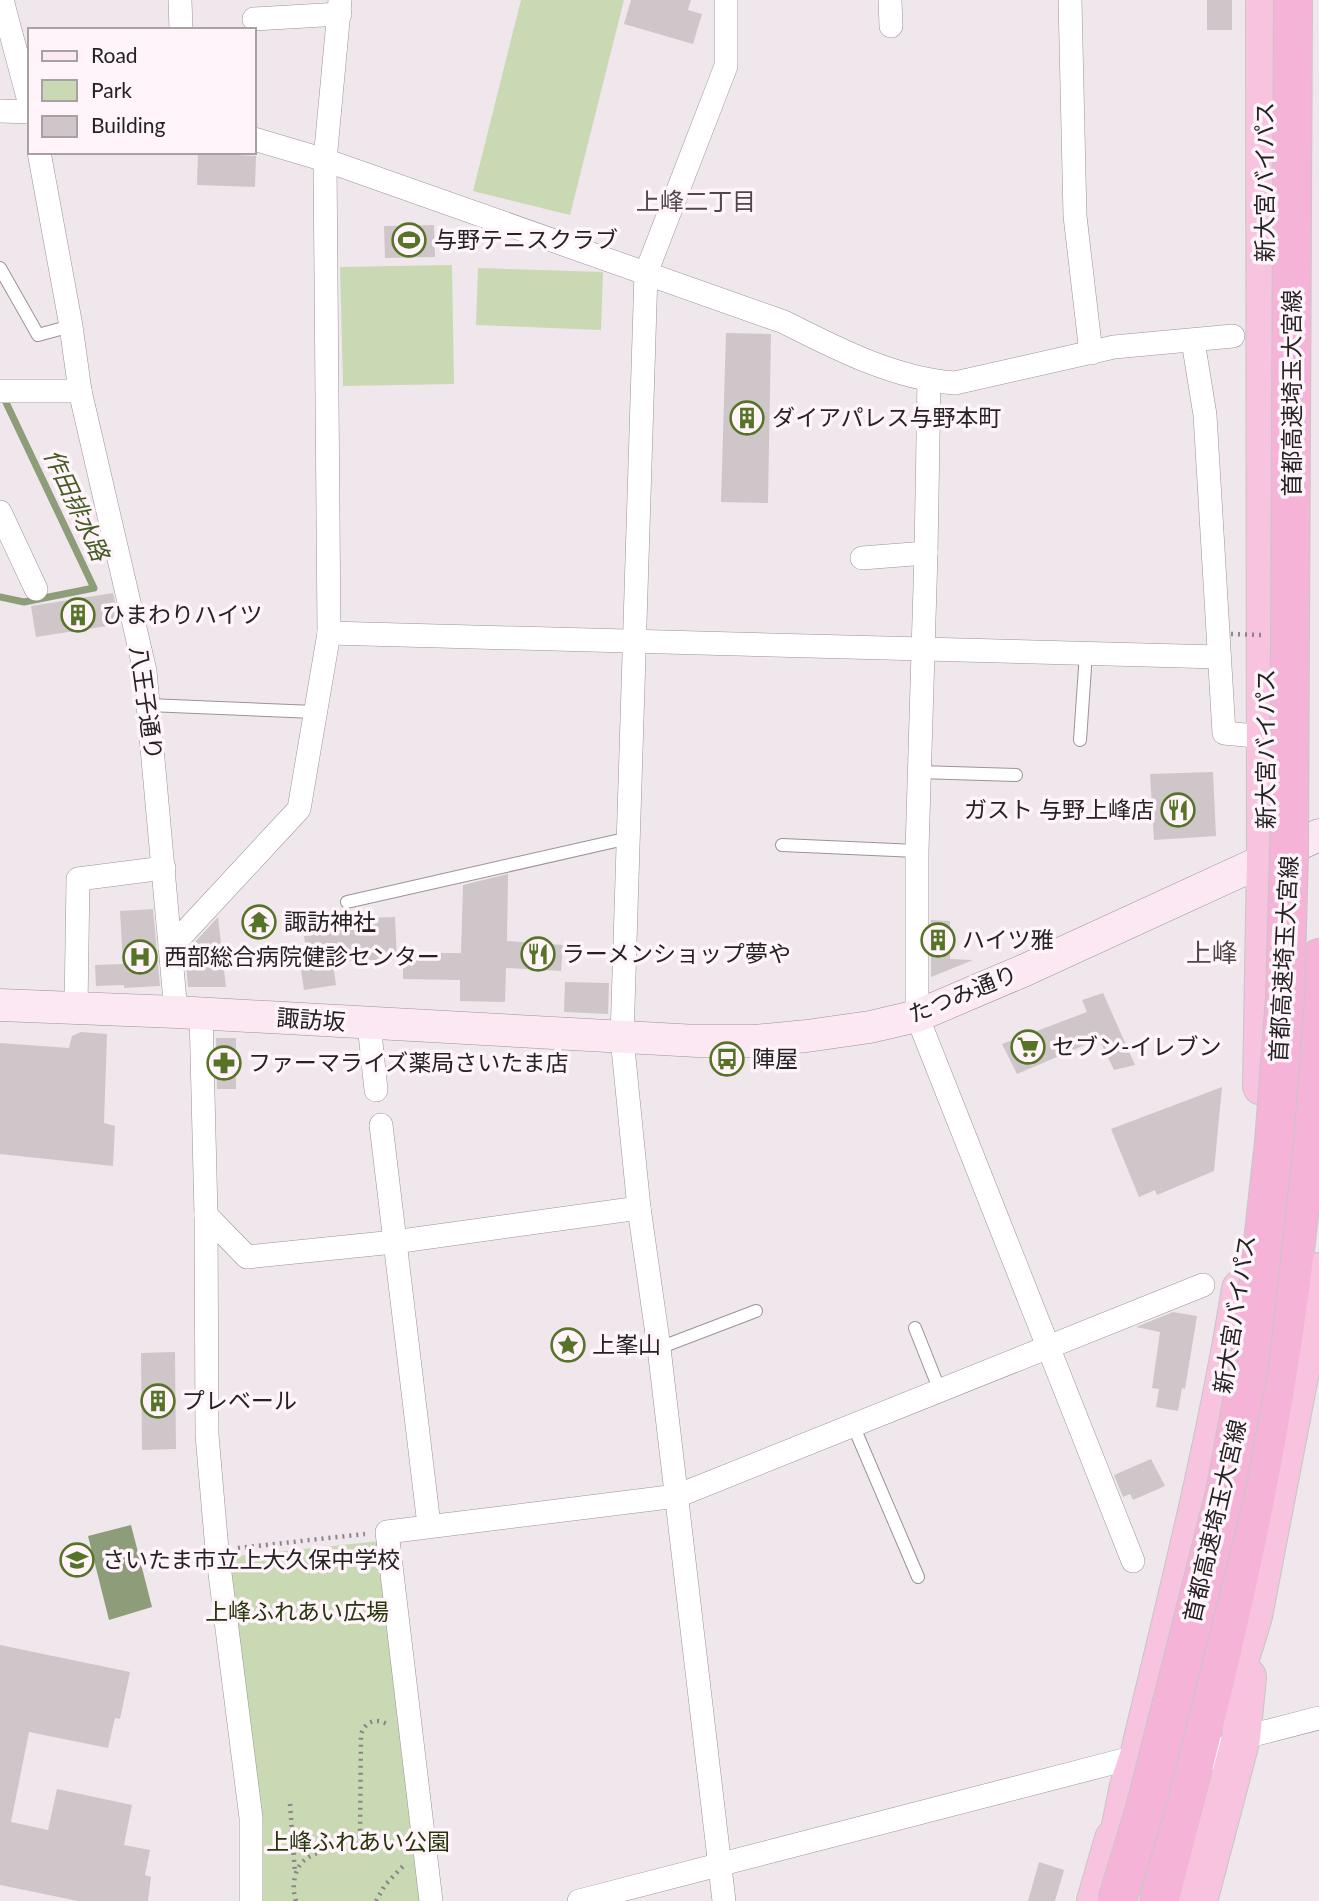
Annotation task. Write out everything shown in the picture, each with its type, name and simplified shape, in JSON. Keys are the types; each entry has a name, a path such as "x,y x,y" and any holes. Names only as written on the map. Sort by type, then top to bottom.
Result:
{"highway":[{"name":"新大宮バイパス","path":"1105,1901 1228,1370 1261,1148 1266,860 1265,0"},
{"name":"首都高速埼玉大宮線","path":"1117,1901 1144,1809 1225,1493 1250,1359 1274,1142 1285,998 1289,856 1293,0"},
{"name":"首都高速埼玉大宮線","path":"1159,1901 1209,1705 1259,1481 1281,1350 1308,1141 1319,958"},
{"path":"1198,1901 1241,1738 1253,1616 1319,1272"},
{"path":"1167,1901 1253,1616"},
{"path":"1096,1901 1134,1771"}],"main road":[{"name":"たつみ通り","path":"622,1038 754,1041 870,1027 917,1016 1025,970 1319,835"},
{"name":"諏訪坂","path":"0,1005 189,1012 622,1038"}],"street":[{"path":"2,0 28,98"},
{"path":"180,0 181,28"},
{"path":"724,1901 659,1348 639,1208 622,1038 646,273 726,66 726,0"},
{"path":"890,0 891,26"},
{"path":"1070,0 1075,216 1091,353"},
{"path":"170,948 299,809 329,633 325,160 340,7 254,19"},
{"path":"0,111 28,112"},
{"path":"256,140 325,160 785,322 840,350 929,381 955,383 1114,347 1233,336"},
{"name":"八王子通り","path":"39,154 71,326 80,391 145,671 170,948 189,1012 206,1215 207,1434 217,1550 251,1818 251,1901"},
{"path":"1193,341 1205,415 1224,733 1266,737"},
{"path":"929,381 917,851 917,1016 1133,1561"},
{"path":"0,391 80,391"},
{"path":"0,512 8,545 36,589"},
{"path":"862,558 926,553"},
{"path":"329,633 1219,657"},
{"path":"76,1008 78,879 164,868"},
{"path":"369,1024 376,1090"},
{"path":"381,1125 429,1525"},
{"path":"206,1215 247,1257 394,1242 639,1208"},
{"path":"431,1901 387,1532 677,1496 1203,1285"},
{"path":"1208,1759 1241,1738 1319,1718"},
{"path":"579,1901 1134,1771"}],"lane":[{"path":"0,268 38,335 71,326"},
{"path":"1080,740 1086,653"},
{"path":"148,705 316,712"},
{"path":"919,772 1016,775"},
{"path":"347,902 629,838"},
{"path":"782,845 917,851"},
{"path":"659,1348 756,1311"},
{"path":"915,1328 940,1391"},
{"path":"853,1425 918,1577"}],"path":[{"path":"217,1550 387,1532"},
{"path":"294,1856 307,1857 352,1844 360,1839 361,1734 364,1726 372,1721 388,1724 393,1733"},
{"path":"290,1804 295,1875"},
{"path":"402,1856 406,1877"},
{"path":"296,1901 293,1886 295,1875 300,1863 307,1857"},
{"path":"376,1901 384,1885 404,1865"}],"green space":[{"path":"521,0 624,0 570,215 473,191"},
{"path":"452,265 454,384 343,386 340,267"},
{"path":"478,268 603,272 601,330 476,325"},
{"path":"380,1541 425,1901 260,1901 227,1557"}],"shaded area":[{"path":"131,1525 152,1607 109,1620 88,1536"}],"building":[{"path":"631,0 691,0 688,10 702,14 693,44 624,24"},
{"path":"1207,0 1232,0 1232,30 1207,30"},
{"path":"198,154 256,156 255,187 197,185"},
{"path":"434,225 435,257 385,258 384,226"},
{"name":"ダイアパレス与野本町","path":"726,333 771,334 768,503 721,502"},
{"name":"ひまわりハイツ","path":"113,593 120,624 36,637 31,606"},
{"path":"1213,772 1216,836 1154,840 1150,774"},
{"path":"508,874 507,941 563,945 561,971 506,968 505,1002 460,1001 460,980 403,979 403,953 461,953 463,885"},
{"path":"153,909 160,986 96,986 95,965 123,964 120,911"},
{"path":"218,917 226,987 188,987 185,953"},
{"path":"395,917 397,959 333,962 336,985 304,990 300,963 308,962 304,936 340,931 339,919"},
{"name":"ハイツ雅","path":"931,920 950,921 950,959 973,960 931,977"},
{"path":"565,982 609,983 608,1014 564,1012"},
{"path":"1103,993 1135,1065 1114,1070 1099,1039 1017,1074 1002,1044 1087,1012 1082,1000"},
{"path":"81,1032 107,1034 104,1123 115,1126 113,1166 0,1154 0,1043 69,1048 72,1036"},
{"path":"216,1038 236,1038 236,1089 217,1089"},
{"path":"1222,1087 1214,1171 1157,1195 1155,1190 1139,1197 1111,1129"},
{"path":"1173,1312 1197,1316 1185,1389 1182,1388 1178,1411 1156,1407 1159,1389 1152,1388 1160,1332 1136,1327"},
{"name":"プレベール","path":"175,1352 176,1449 142,1450 141,1353"},
{"path":"1151,1459 1165,1486 1133,1500 1130,1494 1123,1497 1114,1475"},
{"path":"0,1645 130,1672 120,1719 115,1718 108,1748 29,1732 11,1822 48,1830 57,1789 132,1805 124,1845 150,1850 145,1875 151,1877 148,1901 78,1901 0,1885"},
{"path":"1039,1862 1064,1870 1055,1901 1028,1901"}],"waterway":[{"name":"作田排水路","path":"0,597 24,602 94,588 2,394"}],"place":[{"name":"与野テニスクラブ","path":"409,240"},
{"name":"ダイアパレス与野本町","path":"747,418"},
{"name":"ひまわりハイツ","path":"78,615"},
{"name":"ガスト 与野上峰店","path":"1178,810"},
{"name":"諏訪神社","path":"259,922"},
{"name":"ハイツ雅","path":"938,940"},
{"name":"ラーメンショップ夢や","path":"538,954"},
{"name":"西部総合病院健診センター","path":"140,957"},
{"name":"セブン-イレブン","path":"1028,1047"},
{"name":"陣屋","path":"727,1059"},
{"name":"ファーマライズ薬局さいたま店","path":"224,1063"},
{"name":"上峯山","path":"568,1345"},
{"name":"プレベール","path":"158,1401"},
{"name":"さいたま市立上大久保中学校","path":"77,1560"}],"district":[{"name":"上峰二丁目","path":"696,202"},
{"name":"上峰","path":"1212,953"}],"park label":[{"name":"上峰ふれあい広場","path":"297,1612"},
{"name":"上峰ふれあい公園","path":"358,1842"}]}
